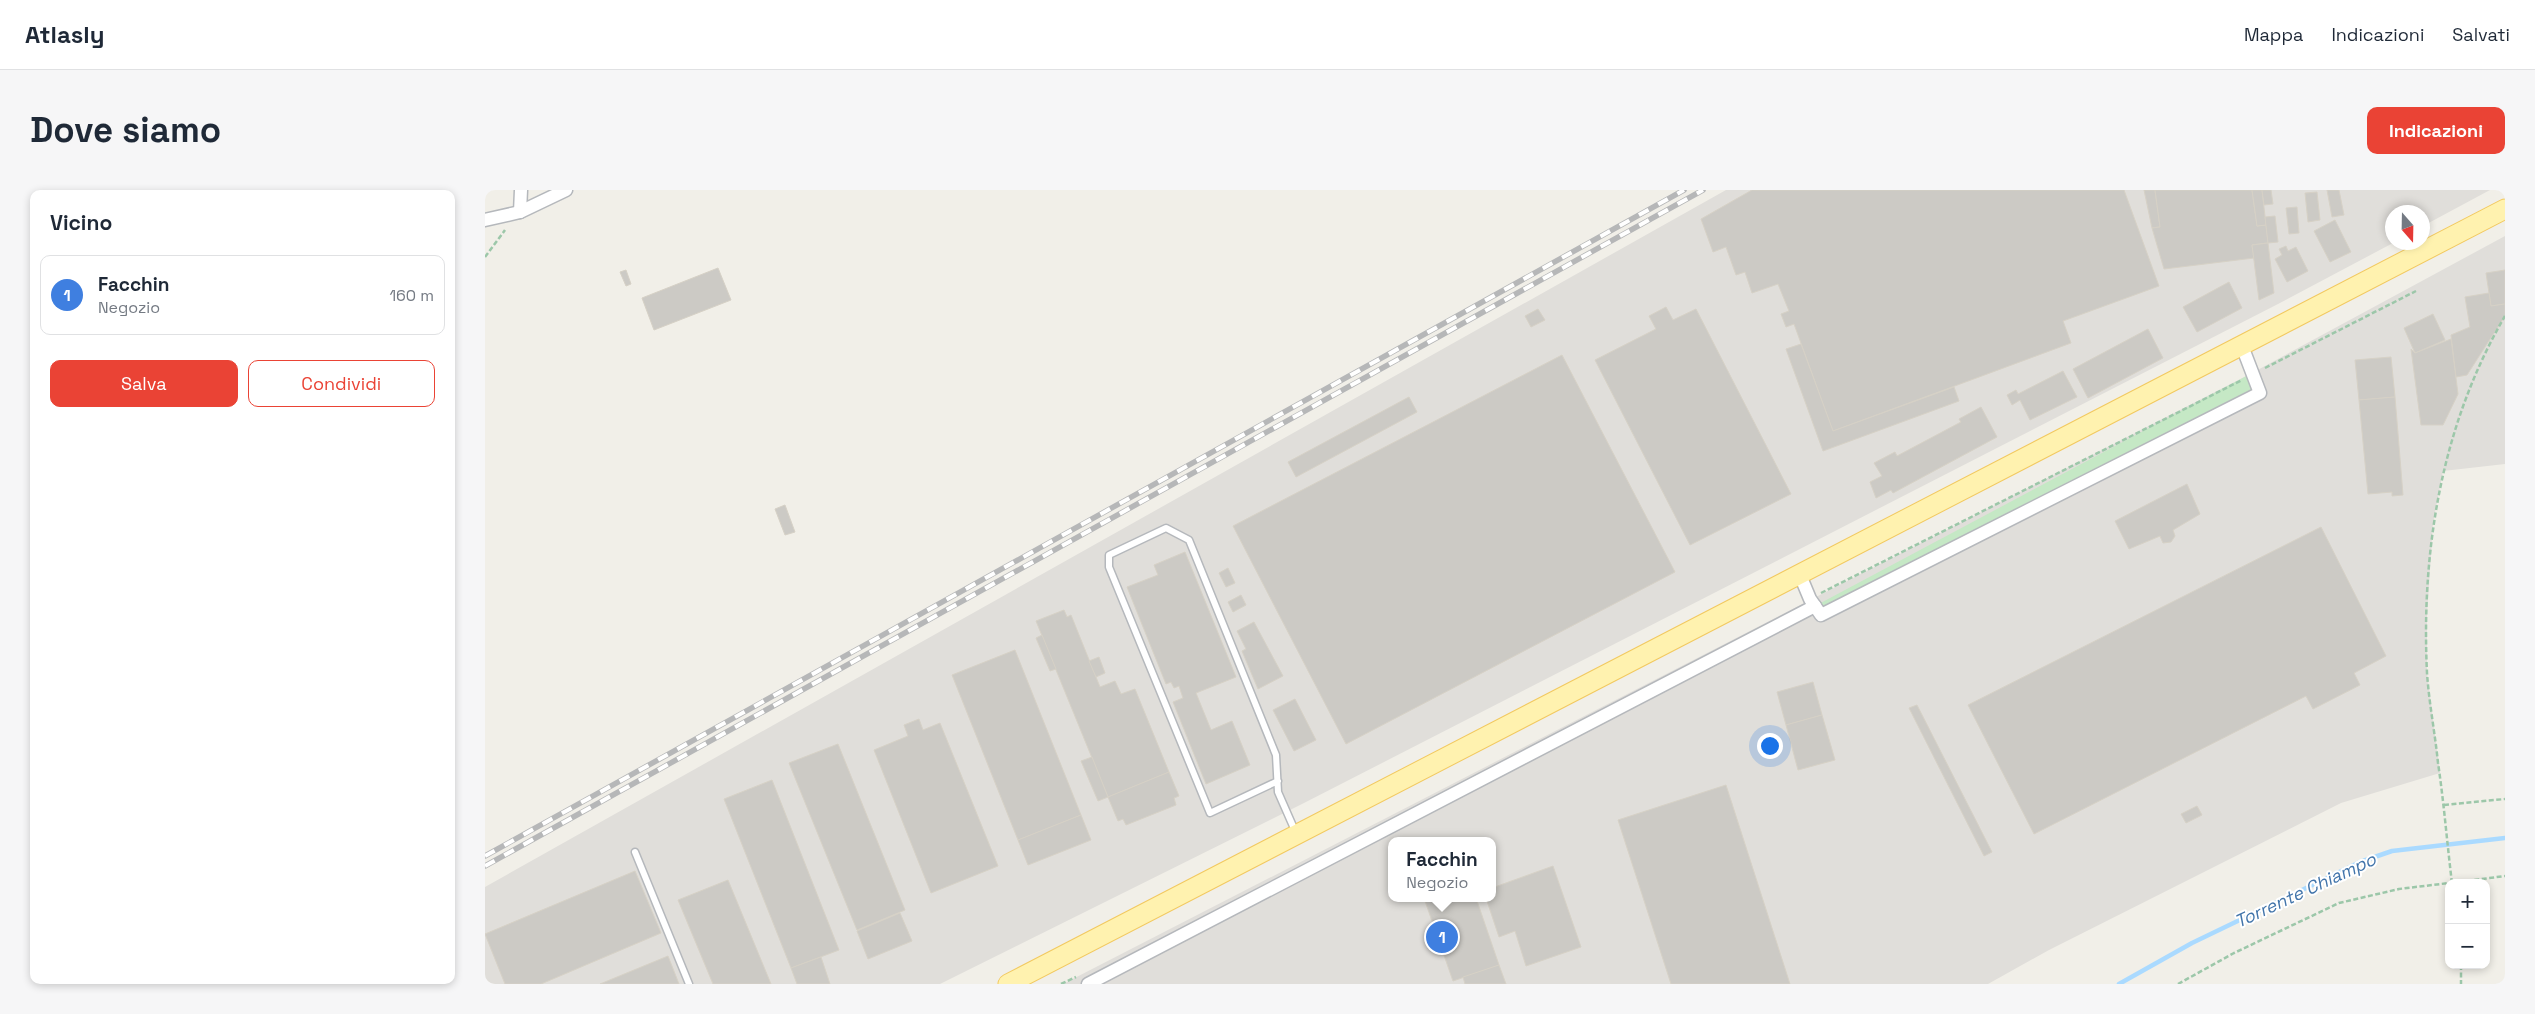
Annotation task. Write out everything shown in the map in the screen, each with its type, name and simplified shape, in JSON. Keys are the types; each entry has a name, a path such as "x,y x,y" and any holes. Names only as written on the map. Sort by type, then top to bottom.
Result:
{"main road":[{"path":"1008,984 2505,209"}],"street":[{"path":"520,212 521,190"},
{"path":"485,220 520,212 566,190"},
{"path":"1800,575 1821,614 2260,393 2242,346"},
{"path":"1088,984 1815,606"}],"lane":[{"path":"1277,782 1210,813 1109,567 1109,555 1166,528 1189,540 1276,755 1278,792 1297,835"},
{"path":"635,852 689,984"}],"path":[{"path":"485,257 491,246 520,212"},
{"path":"2451,879 2444,805 2427,674 2429,554 2437,498 2454,433 2474,378 2505,316"},
{"path":"2444,805 2505,799"},
{"path":"2482,879 2505,876"},
{"path":"2178,984 2234,953 2339,903 2399,889 2445,884"},
{"path":"2461,969 2461,984"}],"shaded area":[{"path":"1726,190 2490,190 2430,222 2430,205 2385,205 2385,247 2278,304 1304,803 940,984 485,984 485,887"},
{"path":"2505,236 2505,464 2443,471 2433,523 2427,616 2427,673 2440,773 2341,803 2049,950 1988,984 1063,984 2252,373"}],"green space":[{"path":"2252,373 2260,393 1821,615 1815,606"}],"building":[{"path":"1752,190 2124,190 2159,286 2063,321 2071,343 1833,431 1794,324 1786,327 1781,314 1789,311 1778,284 1752,293 1745,272 1736,275 1726,247 1713,252 1701,219"},
{"path":"2144,190 2155,190 2160,227 2152,228"},
{"path":"2155,190 2252,190 2257,226 2266,225 2268,243 2252,245 2254,258 2164,269 2152,228 2160,227"},
{"path":"2252,190 2262,190 2266,225 2257,226"},
{"path":"2262,190 2271,190 2273,204 2264,205"},
{"path":"2327,190 2339,190 2344,215 2332,217"},
{"path":"2317,192 2320,220 2308,222 2305,193"},
{"path":"2297,207 2299,233 2289,234 2286,208"},
{"path":"2275,216 2278,242 2268,243 2265,217"},
{"path":"2335,220 2351,252 2330,262 2314,231"},
{"path":"2268,243 2274,293 2259,300 2252,245"},
{"path":"2286,246 2288,251 2296,247 2308,271 2287,282 2275,259 2282,255 2279,249"},
{"path":"718,268 731,300 654,330 642,298"},
{"path":"626,270 631,284 626,286 620,272"},
{"path":"2505,270 2505,304 2491,306 2486,273"},
{"path":"2229,282 2242,308 2197,332 2183,307"},
{"path":"2489,293 2491,306 2505,304 2505,316 2467,375 2456,377 2451,335 2470,327 2465,297"},
{"path":"1666,307 1673,320 1696,309 1791,494 1690,545 1595,360 1656,329 1649,316"},
{"path":"1538,309 1545,320 1531,327 1525,316"},
{"path":"2433,314 2445,340 2415,353 2404,328"},
{"path":"2148,329 2163,358 2088,398 2073,369"},
{"path":"2451,339 2458,394 2443,425 2421,425 2411,349 2415,353"},
{"path":"1801,344 1833,431 1954,387 1959,401 1823,451 1786,349"},
{"path":"1562,355 1675,572 1346,744 1233,526"},
{"path":"2391,357 2395,397 2359,400 2355,360"},
{"path":"2063,371 2077,397 2030,420 2020,400 2012,405 2007,395 2016,390 2018,394"},
{"path":"1409,397 1417,412 1296,477 1288,462"},
{"path":"2395,397 2403,495 2392,496 2392,492 2368,494 2359,400"},
{"path":"1981,407 1997,437 1893,493 1891,490 1876,498 1870,482 1882,476 1874,463 1895,452 1897,456 1961,422 1959,419"},
{"path":"2187,484 2200,514 2173,530 2175,536 2171,542 2163,543 2160,536 2129,549 2115,521"},
{"path":"785,505 795,532 785,535 775,509"},
{"path":"2321,527 2386,656 2354,673 2360,685 2313,709 2306,696 2034,834 1968,705"},
{"path":"1185,552 1236,677 1196,693 1211,730 1232,721 1250,765 1206,784 1173,702 1183,698 1179,686 1174,688 1171,682 1166,684 1127,587 1158,575 1154,565"},
{"path":"1228,568 1235,583 1226,587 1219,573"},
{"path":"1241,595 1246,605 1233,612 1228,602"},
{"path":"1064,610 1067,617 1071,615 1100,687 1115,681 1121,694 1135,689 1169,772 1108,797 1036,621"},
{"path":"1254,622 1283,676 1258,689 1242,651 1246,649 1237,631"},
{"path":"1042,635 1056,669 1050,671 1036,638"},
{"path":"1015,650 1081,815 1018,840 952,675"},
{"path":"1099,657 1105,673 1096,677 1089,661"},
{"path":"1813,682 1822,715 1786,725 1777,692"},
{"path":"1295,699 1316,740 1294,751 1273,710"},
{"path":"1917,705 1992,852 1984,856 1909,708"},
{"path":"1822,715 1835,760 1798,770 1786,725"},
{"path":"919,719 923,730 940,723 998,866 931,893 874,750 908,736 904,725"},
{"path":"838,744 905,910 857,930 789,763"},
{"path":"1092,757 1108,797 1098,801 1081,761"},
{"path":"1169,772 1179,796 1174,798 1176,805 1126,825 1123,819 1118,821 1108,797"},
{"path":"772,780 839,950 791,968 724,799"},
{"path":"1726,785 1790,984 1671,984 1618,820"},
{"path":"2197,806 2202,815 2186,823 2181,814"},
{"path":"1081,815 1091,840 1028,865 1018,840"},
{"path":"1553,866 1581,947 1526,966 1515,931 1499,937 1487,902 1496,902 1496,887"},
{"path":"635,871 661,933 541,984 505,984 485,934"},
{"path":"728,880 771,984 713,984 678,900"},
{"path":"1425,902 1477,902 1499,965 1453,981"},
{"path":"900,913 912,941 868,959 857,931"},
{"path":"668,956 679,984 600,984"},
{"path":"821,957 830,984 797,984 791,968"},
{"path":"1499,965 1506,984 1465,984 1463,977"}],"waterway":[{"name":"Torrente Chiampo","path":"2119,984 2192,943 2360,862 2392,851 2505,838"}],"railway":[{"path":"485,856 1684,190"},
{"path":"485,866 1703,190"}],"place":[{"name":"Facchin","path":"1442,937"}]}
